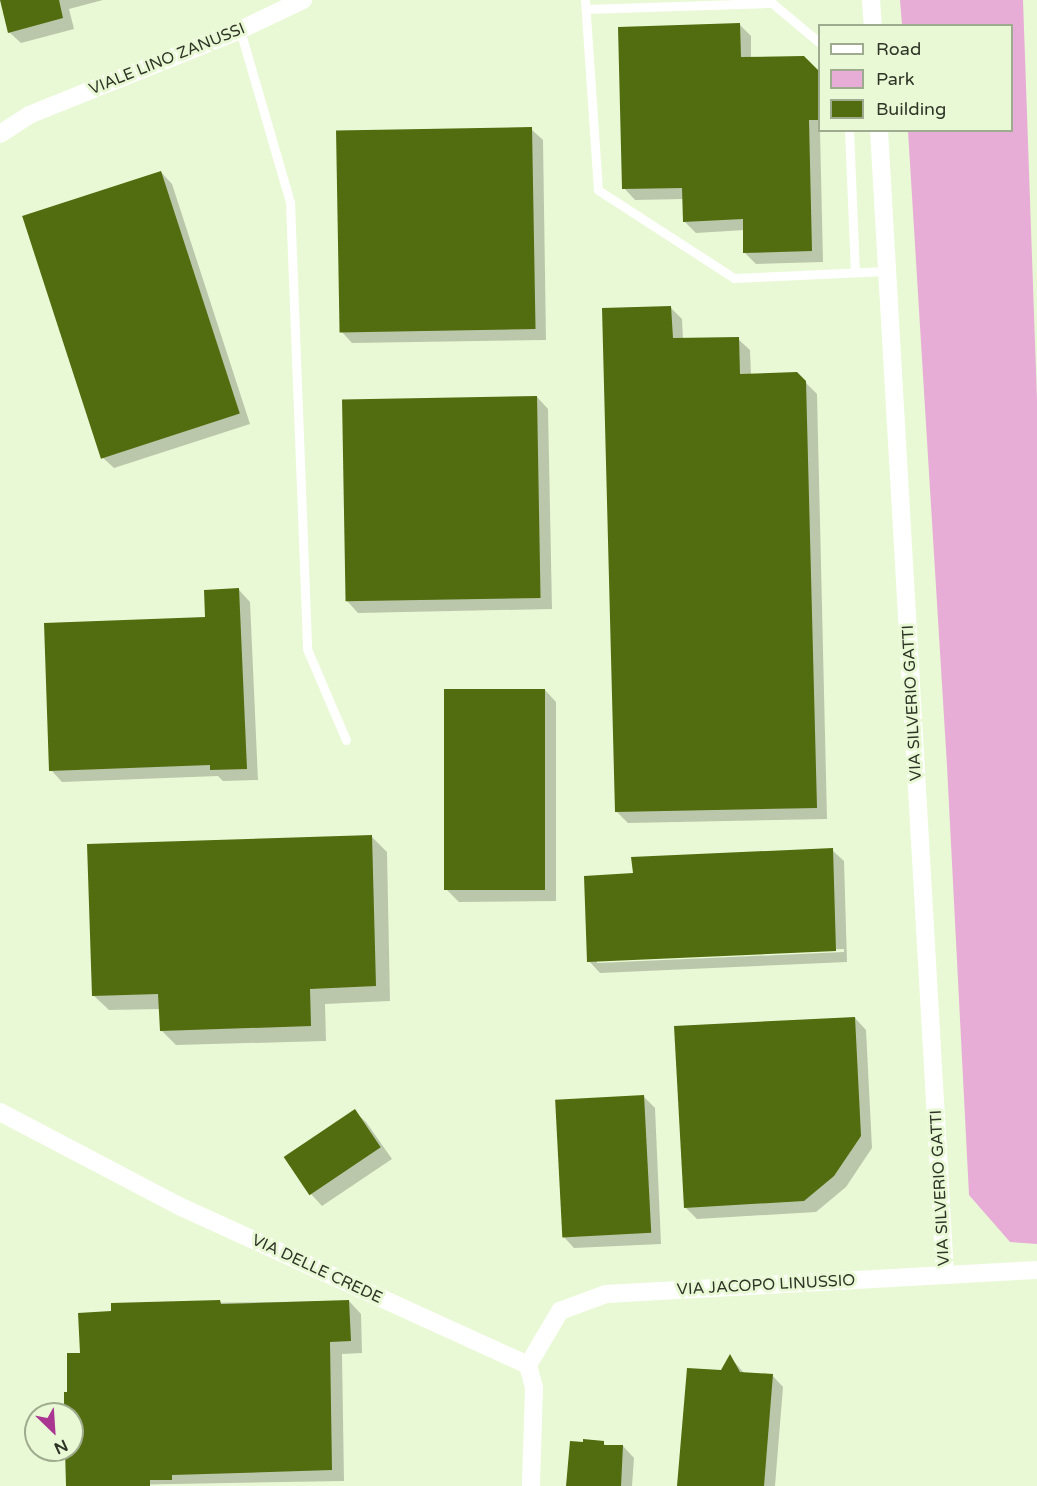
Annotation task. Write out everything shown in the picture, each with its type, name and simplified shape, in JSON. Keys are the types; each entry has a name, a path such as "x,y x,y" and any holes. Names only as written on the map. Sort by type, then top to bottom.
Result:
{"street":[{"name":"VIALE LINO ZANUSSI","path":"0,121 29,115 240,30 303,0"},
{"path":"871,0 873,24"},
{"name":"VIALE LINO ZANUSSI","path":"0,134 29,115"},
{"name":"VIA SILVERIO GATTI","path":"879,132 945,1275"},
{"name":"VIA DELLE CREDE","path":"0,1112 179,1206 528,1365"},
{"name":"VIA JACOPO LINUSSIO","path":"528,1365 560,1311 606,1294 1037,1270"},
{"path":"528,1365 534,1388 531,1486"}],"lane":[{"path":"818,42 772,3 586,4 598,190 734,278 887,271"},
{"path":"240,30 290,202 307,649 345,741"},
{"path":"849,132 855,272"}],"green space":[{"path":"900,0 1023,0 1037,400 1037,1244 1010,1242 969,1195 947,766 908,132 1013,132 1013,24 902,24"}],"building":[{"path":"0,0 59,0 63,18 8,33"},
{"path":"740,23 741,57 804,56 818,70 818,120 809,120 812,251 743,253 743,219 683,222 682,188 622,189 618,27"},
{"path":"532,127 536,329 340,332 336,130"},
{"path":"161,171 240,414 101,459 22,216"},
{"path":"671,306 673,338 739,337 740,374 797,372 806,381 817,808 615,812 602,308"},
{"path":"537,396 541,598 346,601 342,399"},
{"path":"239,588 247,769 210,770 210,765 49,771 44,623 205,617 204,590"},
{"path":"444,689 545,689 545,890 444,890"},
{"path":"372,835 376,986 310,989 311,1026 160,1031 158,994 92,996 87,844"},
{"path":"833,848 836,951 587,962 584,876 633,873 631,857"},
{"path":"855,1017 861,1136 834,1176 804,1201 684,1208 674,1026"},
{"path":"644,1095 651,1233 562,1237 555,1100"},
{"path":"355,1109 381,1147 309,1195 284,1157"},
{"path":"220,1300 221,1304 349,1300 351,1341 330,1342 332,1470 172,1475 172,1480 150,1480 150,1486 66,1486 65,1462 84,1462 84,1402 64,1402 64,1392 67,1392 67,1353 80,1353 78,1313 111,1311 111,1303"},
{"path":"730,1354 740,1372 773,1374 764,1486 677,1486 687,1368 721,1370"},
{"path":"583,1439 604,1441 604,1445 623,1445 621,1486 566,1486 570,1441 583,1442"}]}
